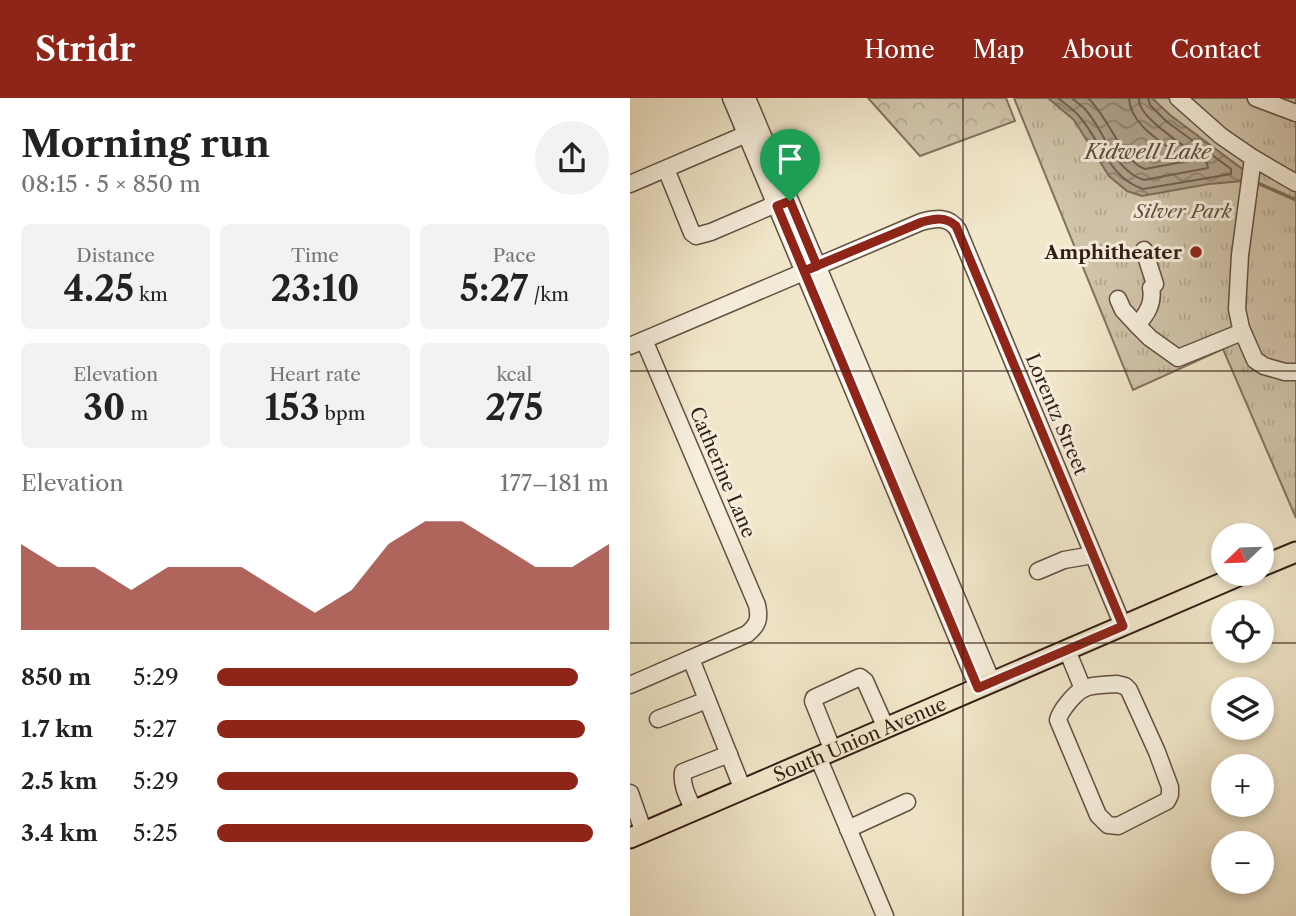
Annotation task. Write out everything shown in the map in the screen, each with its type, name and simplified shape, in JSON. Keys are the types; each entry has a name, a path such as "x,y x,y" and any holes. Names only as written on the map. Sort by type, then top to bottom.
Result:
{"main road":[{"path":"1274,561 1296,552"},
{"name":"South Union Avenue","path":"637,835 1215,586"}],"street":[{"path":"731,98 753,132"},
{"path":"747,98 753,132 781,204 985,685"},
{"path":"1178,98 1222,135 1252,172 1296,183"},
{"path":"1256,98 1296,113"},
{"path":"630,184 753,132"},
{"path":"666,169 692,233 696,236 781,204"},
{"path":"1252,172 1240,256 1237,309 1242,332 1255,359 1264,366 1284,372 1296,372"},
{"name":"Lorentz Street","path":"810,269 922,222 939,218 949,221 958,230 1123,626"},
{"path":"1137,325 1149,309 1151,288 1155,285 1144,250"},
{"path":"637,343 810,269"},
{"path":"1118,299 1123,310 1150,338 1178,358 1242,332"},
{"name":"Catherine Lane","path":"637,343 757,605 759,622 747,635 691,659"},
{"path":"1038,571 1064,560 1093,555"},
{"path":"1067,650 1083,689"},
{"path":"630,685 691,659 743,790"},
{"path":"885,916 848,829 826,754 814,698 860,677 886,728"},
{"path":"1117,684 1129,690 1170,787 1167,801 1118,825 1108,825 1098,815 1058,720 1060,712 1083,689 1117,684"},
{"path":"658,719 707,700"},
{"path":"694,811 682,779 683,772 729,754"},
{"path":"630,793 637,835"},
{"path":"848,829 907,802"}],"green space":[{"path":"868,98 1006,98 1015,121 920,156"},
{"name":"Silver Park","path":"1014,98 1296,98 1296,518 1223,349 1133,390"}],"water":[{"name":"Kidwell Lake","path":"1048,98 1152,98 1170,115 1245,171 1243,181 1142,196 1127,191 1109,176 1074,120"}],"waterway":[{"path":"1253,181 1296,200"}],"place":[{"name":"Amphitheater","path":"1196,252"}],"route":[{"path":"790,201 777,206 804,271 922,222 939,218 956,226 1123,626 978,688 804,271 817,266 790,201"}]}
